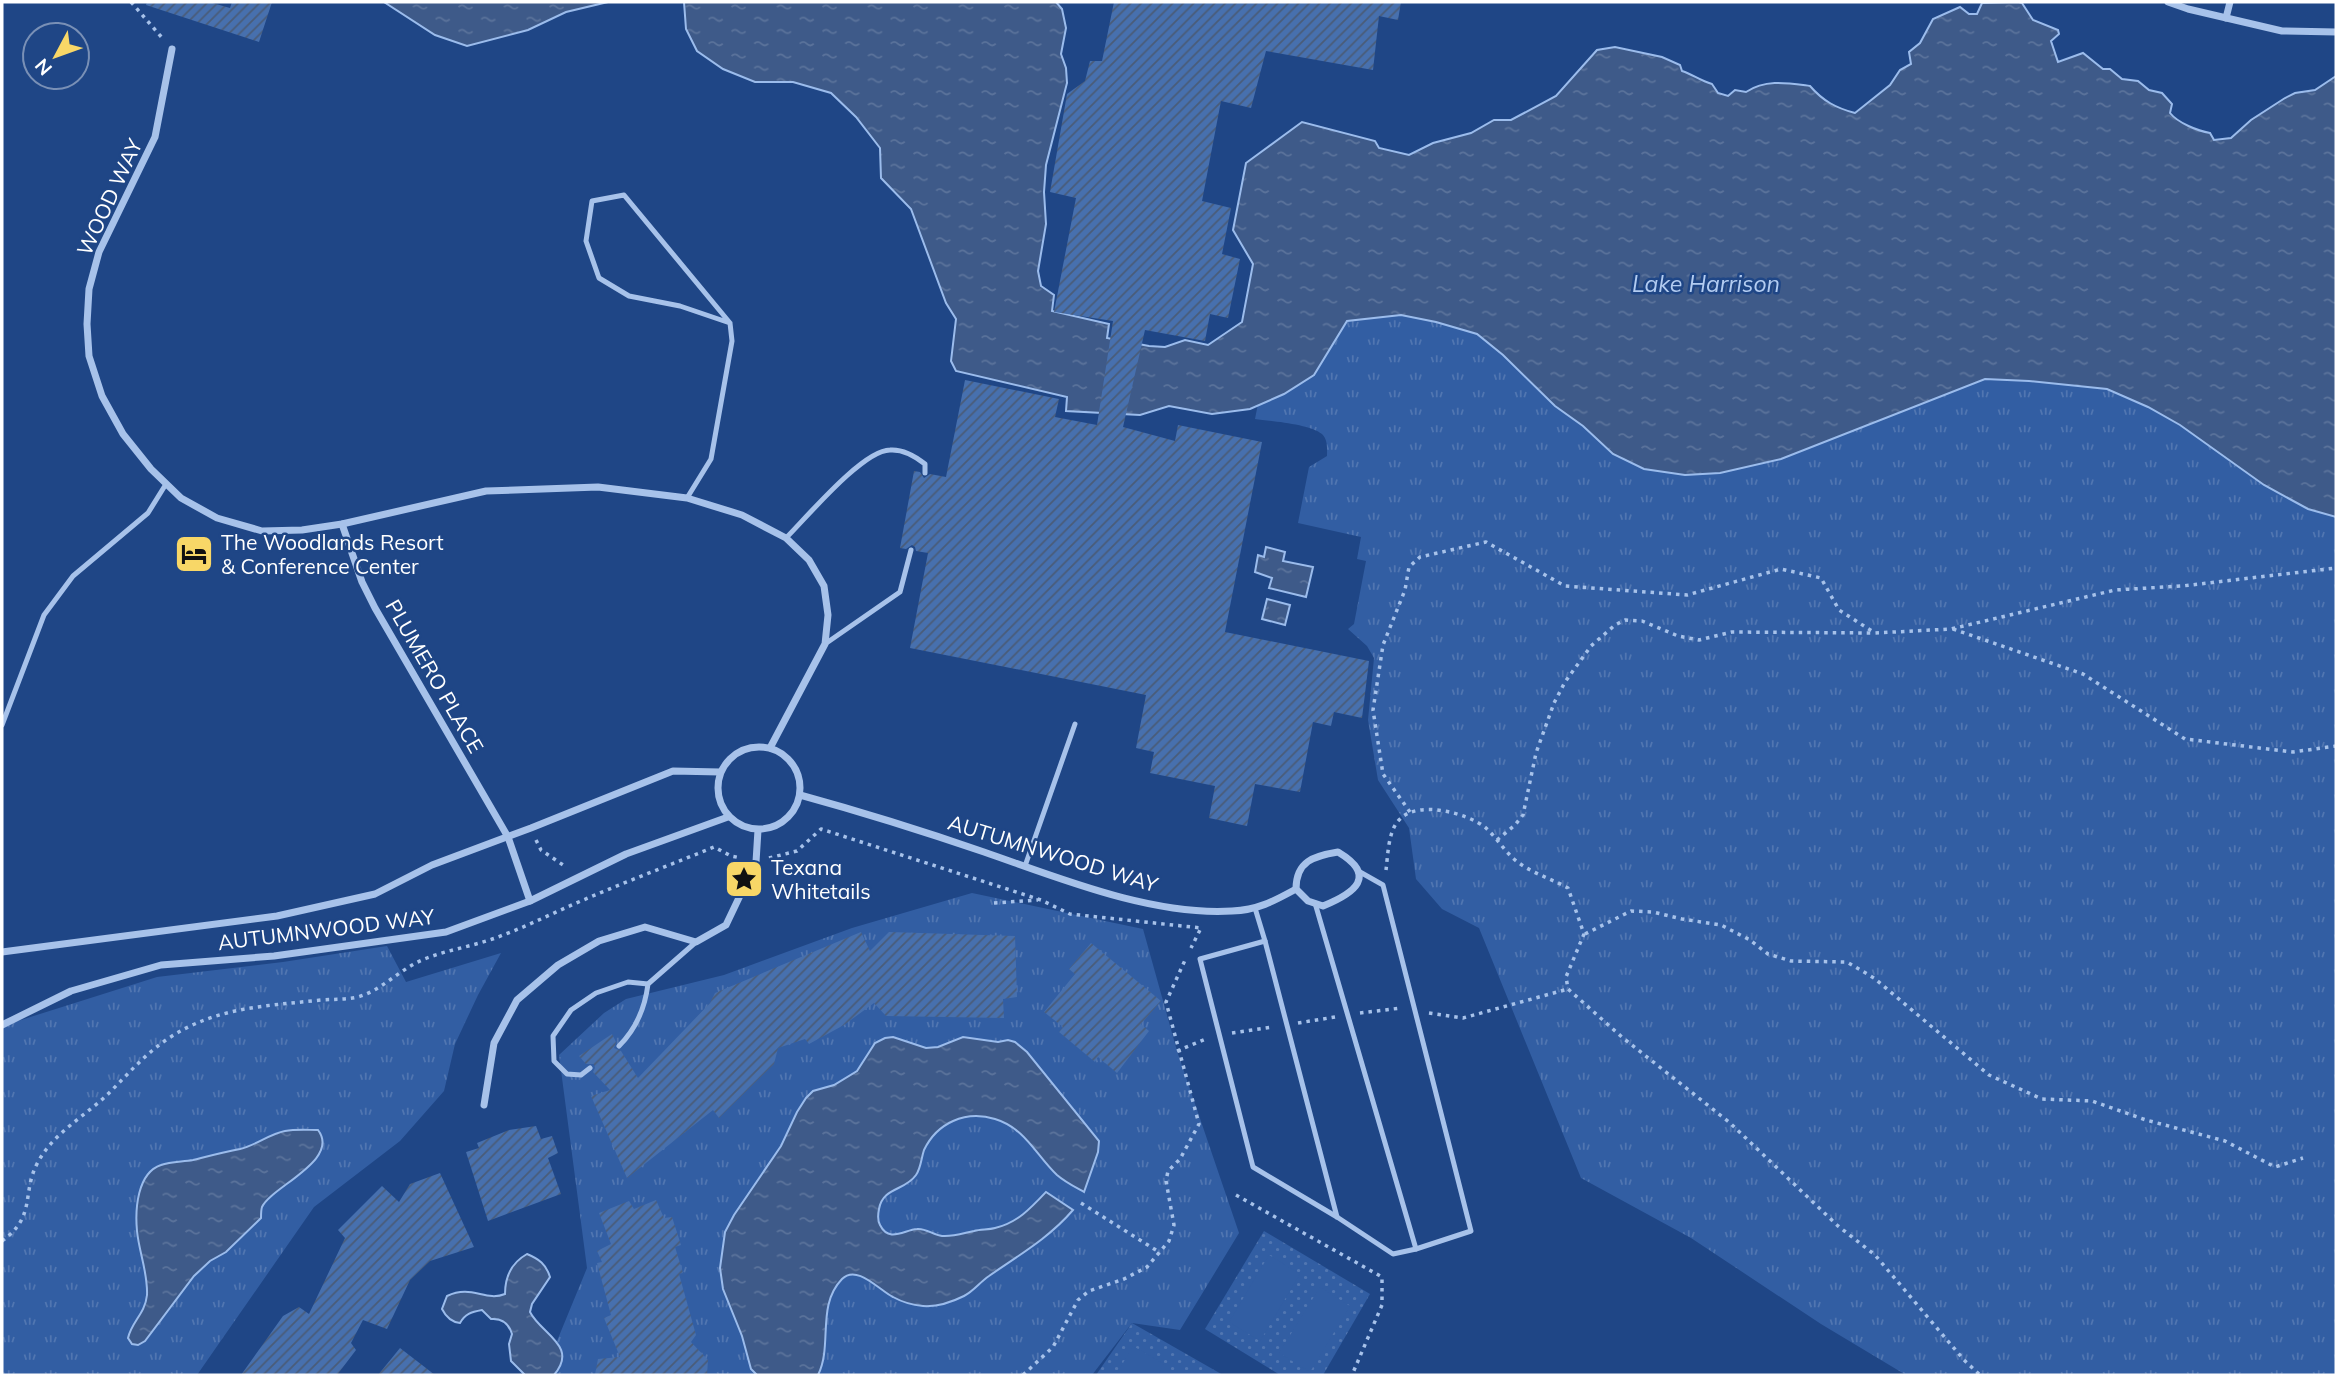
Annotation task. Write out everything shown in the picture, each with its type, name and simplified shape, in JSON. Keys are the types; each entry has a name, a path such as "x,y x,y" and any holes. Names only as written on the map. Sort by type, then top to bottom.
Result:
{"street":[{"path":"2168,2 2282,31 2336,33"},
{"path":"2226,18 2230,2"},
{"name":"WOOD WAY","path":"172,49 155,137 99,252 89,289 86,324 89,356 102,396 123,434 151,469 181,498 217,518 262,531 302,530 342,524"},
{"path":"342,524 486,491 598,487 687,498 742,514 786,538 809,560 824,586 828,615 825,644 770,748"},
{"name":"PLUMERO PLACE","path":"342,524 362,582 393,642 508,837 530,901"},
{"path":"756,747 770,748 784,756 795,767 800,780 800,794 794,810 785,821 772,828 758,830 740,825 728,817 718,796 717,787 720,772 726,762 737,753 756,747"},
{"name":"AUTUMNWOOD WAY","path":"2,952 277,916 374,894 432,865 673,771 720,772"},
{"name":"AUTUMNWOOD WAY","path":"800,794 888,819 1138,901 1189,910 1231,911 1262,907 1296,889"},
{"name":"AUTUMNWOOD WAY","path":"2,1025 71,991 161,965 274,956 446,933 530,901 626,854 728,817"},
{"path":"484,1105 494,1043 517,1000 558,965 599,942 645,927 696,942 726,925 756,862 758,830"},
{"path":"1338,852 1358,867 1360,872 1355,888 1343,898 1323,906 1308,901 1296,889 1296,877 1300,867 1320,855 1338,852"}],"lane":[{"path":"687,498 712,459 732,341 730,323 624,195 592,201 586,241 599,278 629,296 680,306 730,323"},
{"path":"786,538 860,463 889,449 914,455 925,464 925,473"},
{"path":"2,725 44,615 73,576 148,513 166,484"},
{"path":"825,644 900,593 911,550"},
{"path":"1025,866 1075,724"},
{"path":"1265,941 1200,959 1254,1167 1393,1254 1471,1231 1383,885 1360,872"},
{"path":"1315,903 1416,1249"},
{"path":"1255,908 1288,1024 1337,1217"},
{"path":"618,1046 632,1032 646,1000 648,984 696,942"},
{"path":"590,1069 581,1075 567,1074 554,1061 553,1036 570,1010 596,993 628,982 648,984"}],"path":[{"path":"131,2 172,49"},
{"path":"1410,812 1383,775 1373,710 1383,645 1405,590 1409,567 1420,557 1486,542 1565,586 1687,595 1781,569 1821,578 1839,610 1875,633"},
{"path":"1497,840 1523,815 1536,753 1554,703 1565,682 1591,646 1615,625 1625,620 1642,621 1678,636 1699,640 1732,632 1875,633 1951,628 2115,590 2182,586 2336,568"},
{"path":"1951,628 2083,674 2185,738 2293,752 2336,746"},
{"path":"1383,885 1398,820 1410,812 1446,811 1461,815 1485,828 1509,855 1522,865 1568,888 1584,934"},
{"path":"531,828 541,850 564,864 581,901"},
{"path":"2,1241 22,1222 38,1162 61,1133 92,1109 146,1056 198,1020 233,1010 345,1000 359,996 374,991 420,961 451,949 501,936 714,847 731,856 756,862 797,851 821,829 1041,900 1070,914 1201,928 1166,1002 1177,1051 1199,1124 1180,1159 1168,1171 1166,1181 1174,1225 1169,1241 1147,1267 1136,1274 1089,1291 1078,1300 1053,1347 1023,1375"},
{"path":"994,903 1041,900"},
{"path":"1980,1375 1964,1360 1875,1255 1838,1226 1729,1122 1623,1038 1567,989 1566,976 1584,934 1631,911 1653,912 1721,925 1750,940 1768,954 1791,961 1847,962 1874,978 1989,1075 2042,1099 2092,1101 2146,1120 2225,1141 2275,1167 2303,1158"},
{"path":"1177,1051 1218,1035 1399,1007 1463,1018 1567,989"},
{"path":"1236,1195 1382,1277 1382,1305 1352,1375"},
{"path":"1082,1203 1160,1252"}],"green space":[{"path":"2336,221 2336,1375 1906,1375 1821,1324 1691,1238 1581,1178 1479,928 1442,909 1416,879 1409,828 1378,780 1368,720 1374,658 1367,646 1348,629 1354,624 1366,561 1357,559 1361,537 1298,523 1309,467 1327,456 1327,444 1322,434 1309,428 1255,419 1271,338 1290,310"},
{"path":"972,893 1143,929 1177,1051 1239,1233 1180,1330 1132,1323 1092,1375 543,1375 587,1268 559,1055 604,1013 626,999 724,975 852,928"},
{"path":"387,946 406,982 501,953 455,1044 444,1091 400,1141 314,1207 197,1375 2,1375 2,1026 157,977"},
{"path":"1264,1231 1370,1294 1323,1375 1280,1375 1205,1329"},
{"path":"1269,1255 1300,1274 1260,1341 1229,1322"},
{"path":"1320,1287 1350,1306 1310,1372 1279,1353"},
{"path":"1132,1323 1223,1375 1096,1375"},
{"path":"1133,1346 1164,1364 1158,1375 1116,1375"}],"water":[{"path":"384,2 608,2 566,12 528,30 467,46 435,35"},
{"name":"Lake Harrison","path":"684,2 1056,2 1062,9 1066,28 1061,54 1067,83 1046,165 1046,224 1038,271 1041,286 1054,295 1052,311 1109,324 1107,338 1165,347 1185,340 1208,345 1242,322 1253,264 1233,230 1246,163 1302,122 1375,141 1379,148 1409,155 1433,143 1471,133 1494,120 1511,120 1556,96 1597,50 1615,47 1662,57 1680,65 1682,71 1712,84 1718,93 1728,96 1735,90 1746,92 1769,84 1810,86 1830,103 1855,113 1890,85 1900,70 1911,64 1909,52 1920,43 1933,19 1960,7 1969,14 1977,14 1982,3 2018,2 2022,3 2033,20 2058,30 2059,34 2051,41 2058,62 2083,53 2103,69 2110,69 2122,79 2138,81 2149,90 2162,93 2172,104 2170,113 2174,117 2188,126 2210,133 2214,140 2231,138 2251,120 2285,98 2295,93 2315,90 2336,76 2336,517 2308,509 2264,485 2180,425 2148,407 2107,389 2029,381 1985,379 1781,459 1720,473 1685,475 1644,469 1613,454 1583,426 1555,406 1503,355 1477,334 1401,315 1347,321 1314,375 1284,394 1250,409 1212,414 1169,406 1140,415 1066,411 1067,397 956,371 951,361 956,319 946,303 911,209 881,178 880,148 856,117 831,93 793,82 755,82 723,69 697,51 686,29"},
{"path":"1266,547 1285,552 1283,561 1313,567 1306,597 1269,588 1272,578 1255,572 1258,555 1264,557"},
{"path":"1267,599 1290,605 1285,625 1262,619"},
{"path":"893,1037 926,1048 938,1047 963,1037 1015,1042 1027,1052 1099,1141 1098,1152 1084,1192 1057,1175 1022,1135 1005,1123 973,1116 944,1126 936,1132 924,1150 916,1175 881,1202 878,1221 888,1233 897,1234 920,1229 946,1236 1003,1226 1017,1219 1046,1192 1073,1210 1044,1238 986,1278 971,1292 944,1304 919,1306 907,1303 861,1276 848,1275 842,1279 829,1301 824,1351 818,1375 757,1375 751,1369 742,1336 723,1289 720,1268 725,1232 781,1146 806,1098 813,1091 834,1085 857,1071 875,1043"},
{"path":"318,1130 323,1141 313,1162 268,1199 262,1207 261,1218 226,1252 210,1261 194,1276 145,1341 138,1345 132,1344 128,1338 144,1307 147,1295 136,1222 137,1203 142,1184 153,1169 165,1164 240,1149 279,1132"},
{"path":"527,1254 541,1262 550,1277 532,1304 530,1312 560,1348 561,1365 554,1375 525,1375 511,1361 509,1344 512,1334 502,1321 491,1319 482,1310 469,1314 460,1323 449,1319 442,1309 447,1296 456,1293 471,1292 491,1296 505,1294 510,1271"}],"building":[{"path":"147,2 209,2 230,8 232,2 272,2 259,42 146,5"},
{"path":"1114,2 1401,2 1398,20 1379,16 1373,70 1266,51 1251,108 1221,101 1202,201 1231,208 1222,254 1240,259 1228,318 1210,314 1205,341 1145,330 1123,427 1175,441 1178,425 1262,442 1225,632 1369,661 1362,718 1334,712 1331,726 1313,722 1300,792 1255,784 1247,826 1209,818 1215,786 1150,773 1154,752 1136,748 1146,695 910,648 928,553 916,551 912,545 906,549 900,548 914,471 920,472 924,478 930,474 946,477 965,380 1059,399 1055,417 1097,425 1113,321 1054,312 1076,198 1050,192 1067,94 1085,81 1090,61 1102,61"},
{"path":"861,932 870,951 889,932 1015,936 1017,997 1003,999 1004,1018 886,1016 874,1003 844,1025 809,1044 805,1039 778,1048 774,1064 719,1118 713,1110 627,1178 591,1096 610,1090 593,1072 594,1064 586,1064 579,1056 612,1034 616,1042 614,1048 621,1051 638,1078 710,1003 715,993"},
{"path":"1091,943 1161,1001 1141,1024 1149,1031 1117,1073 1098,1057 1095,1062 1059,1032 1063,1027 1044,1012 1075,974 1069,969"},
{"path":"536,1126 541,1139 552,1136 558,1153 548,1158 561,1194 488,1221 466,1152 479,1148 477,1143 509,1130"},
{"path":"440,1173 474,1247 430,1261 410,1280 387,1329 363,1320 351,1343 356,1350 337,1375 241,1375 283,1316 299,1307 309,1314 345,1238 338,1230 382,1186 399,1202 410,1184"},
{"path":"656,1200 664,1218 672,1217 681,1245 675,1247 683,1273 679,1274 696,1335 691,1342 708,1360 707,1375 595,1375 598,1359 620,1357 604,1318 611,1315 597,1263 602,1262 597,1251 611,1244 599,1213 629,1201 634,1209"},
{"path":"400,1348 435,1375 378,1375"}],"place":[{"name":"The Woodlands Resort & Conference Center","path":"194,554"},
{"name":"Texana Whitetails","path":"744,879"}]}
